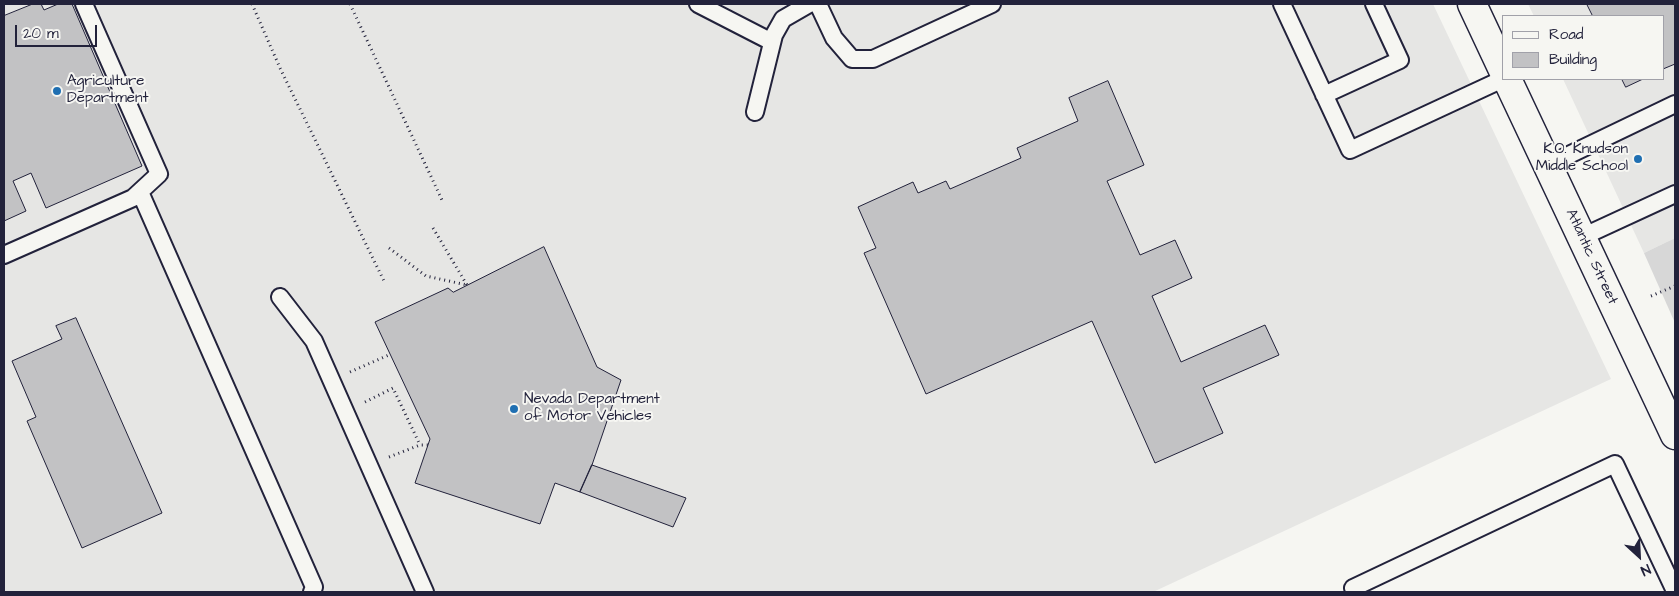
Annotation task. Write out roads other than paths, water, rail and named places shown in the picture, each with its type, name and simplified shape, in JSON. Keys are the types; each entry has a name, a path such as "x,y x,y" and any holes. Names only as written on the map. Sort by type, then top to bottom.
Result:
{"street":[{"path":"1472,4 1502,68"},
{"name":"Atlantic Street","path":"1507,80 1675,435"}],"lane":[{"path":"4,255 133,198 159,174 84,4"},
{"path":"698,4 772,42"},
{"path":"755,112 774,35 783,19 809,4"},
{"path":"818,4 834,38 852,59 873,59 992,4"},
{"path":"1282,4 1350,150 1502,79"},
{"path":"1324,94 1400,60 1374,4"},
{"path":"1548,164 1675,104"},
{"path":"140,192 314,587 312,592"},
{"path":"1582,238 1675,194"},
{"path":"280,297 314,341 425,592"},
{"path":"1355,592 1353,588 1615,464 1675,591"}],"place":[{"name":"Agriculture Department","path":"57,91"},
{"name":"K.O. Knudson Middle School","path":"1638,159"},
{"name":"Nevada Department of Motor Vehicles","path":"514,409"}]}
